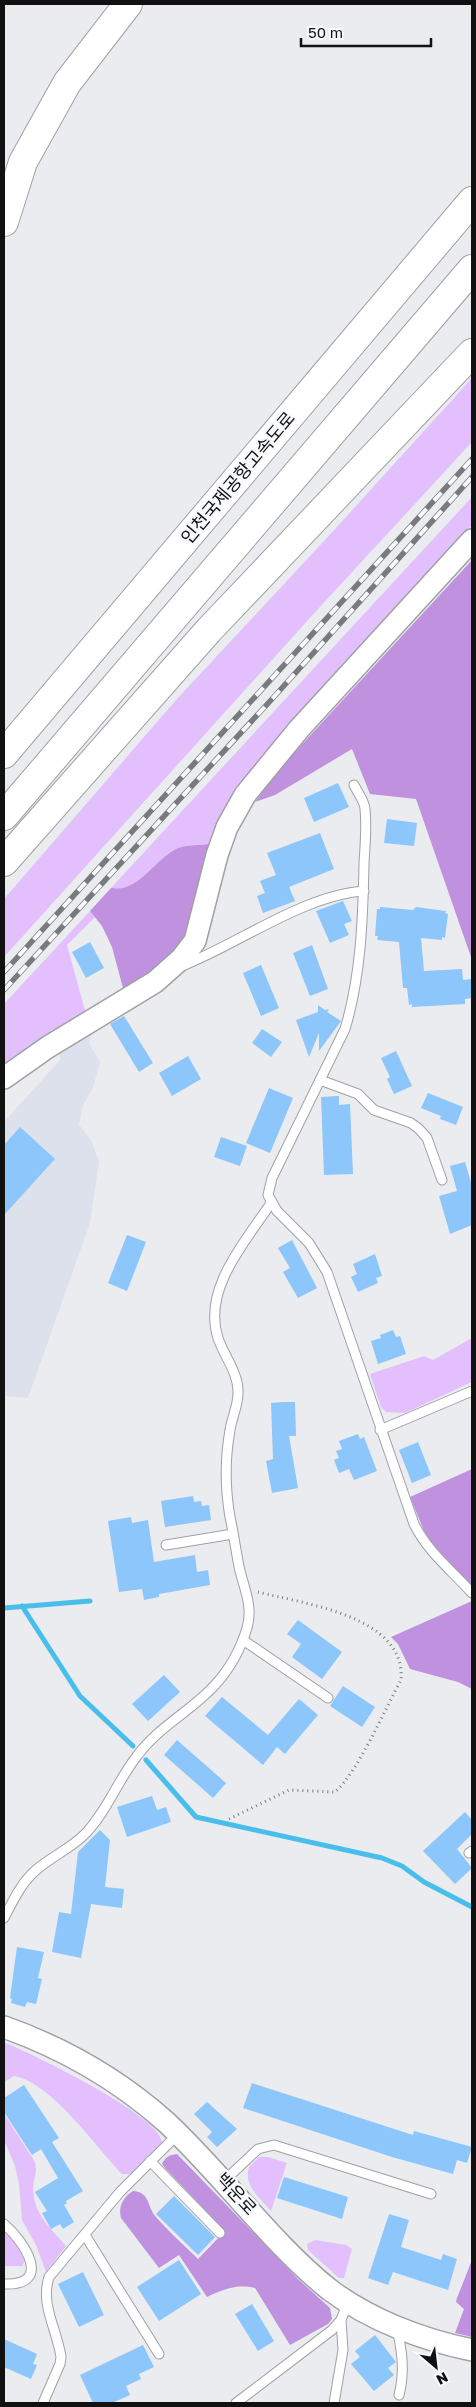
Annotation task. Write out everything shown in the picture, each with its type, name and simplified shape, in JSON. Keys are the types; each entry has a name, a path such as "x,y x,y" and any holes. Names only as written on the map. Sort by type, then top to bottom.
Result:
{"highway":[{"path":"4,222 23,162 67,83 128,4"},
{"name":"인천국제공항고속도로","path":"4,754 472,201"},
{"path":"4,816 472,269"},
{"path":"4,862 208,630 472,353"}],"street":[{"path":"4,1078 40,1052 116,1007 172,970 195,941 217,855 227,827 245,795 299,728 472,540"},
{"name":"백운로","path":"4,2027 42,2042 96,2070 138,2099 178,2134 224,2181 344,2311 396,2326 426,2338 472,2350"}],"lane":[{"path":"354,786 365,808 364,891 356,982 345,1029 272,1178 268,1195 271,1203 309,1243 327,1272 403,1496 422,1540 472,1593"},
{"path":"172,970 307,907 341,894 364,891"},
{"path":"320,1080 358,1094 374,1110 411,1123 419,1129 427,1138 442,1180"},
{"path":"4,1918 20,1887 28,1877 37,1868 69,1848 88,1831 137,1756 181,1712 214,1686 224,1673 242,1640 250,1612 234,1534 226,1471 230,1428 238,1390 234,1373 218,1337 215,1308 224,1279 271,1203"},
{"path":"380,1430 472,1391"},
{"path":"166,1545 234,1534"},
{"path":"242,1640 328,1698"},
{"path":"43,2403 60,2364 61,2357 48,2310 46,2288 49,2277 120,2192 178,2134"},
{"path":"224,2181 258,2149 274,2146 431,2194"},
{"path":"150,2161 220,2233"},
{"path":"4,2224 28,2250 32,2270 28,2277 22,2281 13,2285 4,2284"},
{"path":"85,2235 159,2354"},
{"path":"236,2403 332,2330 344,2311"},
{"path":"334,2403 343,2350 344,2311"},
{"path":"396,2326 402,2360 402,2380 399,2395"}],"shaded area":[{"path":"472,378 472,442 318,609 4,957 4,899 176,700"},
{"path":"472,497 472,525 254,765 229,801 210,844 178,848 130,885 121,888 111,888"},
{"path":"472,560 472,960 416,799 370,794 352,749 275,795 255,802 281,767"},
{"path":"210,844 193,922 178,953 129,990 123,988 112,947 102,926 90,911 111,888 121,888 130,885 178,848"},
{"path":"90,911 95,917 67,945 86,1014 4,1069 4,1004"},
{"path":"93,1027 89,1043 100,1062 93,1088 83,1105 79,1125 91,1140 99,1161 90,1223 28,1398 4,1396 4,1122 61,1059 58,1050"},
{"path":"472,1338 472,1382 405,1413 386,1412 381,1407 370,1374 424,1356 433,1360"},
{"path":"472,1469 472,1587 434,1548 424,1531 410,1497"},
{"path":"472,1601 472,1689 458,1682 410,1669 398,1644 391,1637"},
{"path":"4,2042 93,2086 119,2102 141,2117 156,2131 162,2143 131,2174 122,2174 72,2117 43,2090 28,2081 14,2076 4,2082"},
{"path":"4,2114 35,2162 36,2169 33,2189 36,2206 49,2227 66,2246 46,2272 36,2245 22,2220 19,2184 15,2166 4,2140"},
{"path":"177,2154 298,2279 330,2308 332,2319 328,2324 290,2345 255,2288 231,2288 207,2297 179,2255 159,2268 121,2218 120,2210 122,2203 126,2196 133,2191 145,2197 155,2216 198,2259 225,2231 162,2164 168,2157"},
{"path":"259,2157 268,2157 287,2163 271,2211 254,2191 248,2180 249,2167"},
{"path":"4,2232 22,2252 24,2262 22,2266 4,2266"},
{"path":"315,2240 346,2245 352,2249 344,2278 339,2278 308,2250 307,2244"},
{"path":"472,2260 472,2337 455,2333 464,2309 456,2302"}],"building":[{"path":"338,783 349,807 314,822 304,798"},
{"path":"387,819 417,823 414,846 384,843"},
{"path":"320,833 334,869 289,887 295,901 263,913 257,896 265,893 260,881 276,875 267,853"},
{"path":"343,901 352,921 344,924 349,935 330,943 316,911"},
{"path":"380,907 413,910 416,907 446,911 445,913 448,914 445,938 442,937 442,940 421,938 424,971 462,969 463,980 472,979 472,998 465,999 465,1004 412,1007 412,1004 409,1005 407,988 403,988 399,942 377,940 378,936 375,936 377,909 380,909"},
{"path":"90,942 104,968 86,978 72,952"},
{"path":"312,945 328,989 310,996 293,953"},
{"path":"261,965 279,1008 261,1016 243,973"},
{"path":"318,1005 325,1010 329,1009 327,1012 341,1021 319,1051 319,1033 309,1057 296,1020 318,1012"},
{"path":"124,1016 153,1063 139,1072 110,1024"},
{"path":"262,1029 282,1042 271,1057 252,1043"},
{"path":"396,1051 412,1086 394,1094 387,1079 390,1077 381,1058"},
{"path":"188,1056 201,1079 172,1096 159,1073"},
{"path":"269,1088 293,1098 270,1153 246,1143"},
{"path":"428,1093 463,1107 456,1125 440,1119 441,1116 421,1108"},
{"path":"339,1096 339,1105 350,1104 353,1174 324,1175 321,1097"},
{"path":"20,1127 55,1159 4,1215 4,1145"},
{"path":"221,1137 247,1146 240,1166 214,1157"},
{"path":"465,1162 472,1186 472,1225 450,1234 439,1196 457,1191 450,1166"},
{"path":"127,1235 146,1242 127,1291 108,1283"},
{"path":"292,1240 317,1288 298,1298 283,1272 290,1268 278,1248"},
{"path":"375,1254 382,1276 376,1278 378,1283 358,1292 351,1277 357,1274 353,1264"},
{"path":"393,1330 396,1337 400,1336 406,1354 378,1364 371,1341 381,1338 380,1335"},
{"path":"295,1402 296,1436 289,1436 298,1488 272,1493 266,1461 273,1459 271,1403"},
{"path":"358,1434 360,1439 364,1437 377,1471 354,1480 349,1469 339,1473 334,1460 339,1458 336,1451 342,1449 339,1441"},
{"path":"418,1442 431,1475 412,1483 399,1450"},
{"path":"193,1496 194,1502 201,1501 202,1506 209,1505 211,1520 165,1527 161,1501"},
{"path":"131,1517 132,1523 148,1520 154,1562 195,1555 197,1572 208,1570 210,1585 159,1594 159,1597 144,1600 142,1589 119,1592 108,1521"},
{"path":"298,1620 342,1652 322,1679 292,1657 301,1644 287,1634"},
{"path":"164,1675 180,1692 148,1721 132,1704"},
{"path":"343,1686 375,1707 362,1727 330,1706"},
{"path":"222,1697 268,1735 299,1699 318,1715 285,1754 277,1747 263,1765 205,1716"},
{"path":"177,1740 226,1783 213,1798 164,1755"},
{"path":"152,1796 157,1810 166,1807 171,1822 127,1837 117,1807"},
{"path":"465,1812 472,1820 472,1834 457,1849 472,1868 455,1884 423,1851"},
{"path":"100,1830 110,1840 105,1887 124,1889 122,1908 91,1904 81,1958 52,1952 59,1912 71,1914 78,1852"},
{"path":"17,1947 44,1952 38,1978 42,1979 36,2004 27,2002 25,2007 11,2003 12,1999 10,1998"},
{"path":"252,2083 413,2135 414,2131 472,2147 467,2163 457,2160 453,2174 392,2157 243,2108"},
{"path":"24,2085 59,2138 52,2142 83,2191 66,2201 67,2203 64,2205 74,2222 63,2229 60,2224 51,2229 42,2213 47,2211 35,2192 58,2178 41,2149 32,2155 4,2112 4,2098"},
{"path":"207,2102 237,2129 217,2147 207,2137 212,2132 194,2114"},
{"path":"284,2177 348,2197 342,2219 277,2198"},
{"path":"174,2196 215,2237 198,2255 156,2214"},
{"path":"389,2214 409,2220 401,2247 441,2260 443,2254 457,2259 448,2290 393,2272 388,2285 368,2278"},
{"path":"179,2260 201,2294 159,2321 137,2287"},
{"path":"83,2272 104,2315 79,2327 58,2284"},
{"path":"252,2304 274,2341 258,2351 235,2314"},
{"path":"375,2335 396,2362 388,2368 394,2375 374,2391 351,2364 360,2357 355,2351"},
{"path":"4,2339 37,2354 33,2364 37,2365 31,2379 4,2367"},
{"path":"143,2345 154,2367 139,2374 141,2379 126,2386 130,2395 112,2403 93,2403 80,2375"}],"waterway":[{"path":"4,1608 90,1601"},
{"path":"22,1606 80,1696 133,1746"},
{"path":"146,1760 196,1817 382,1858 402,1866 424,1882 472,1907"}],"railway":[{"path":"4,972 472,459"},
{"path":"4,990 272,699 472,477"}]}
